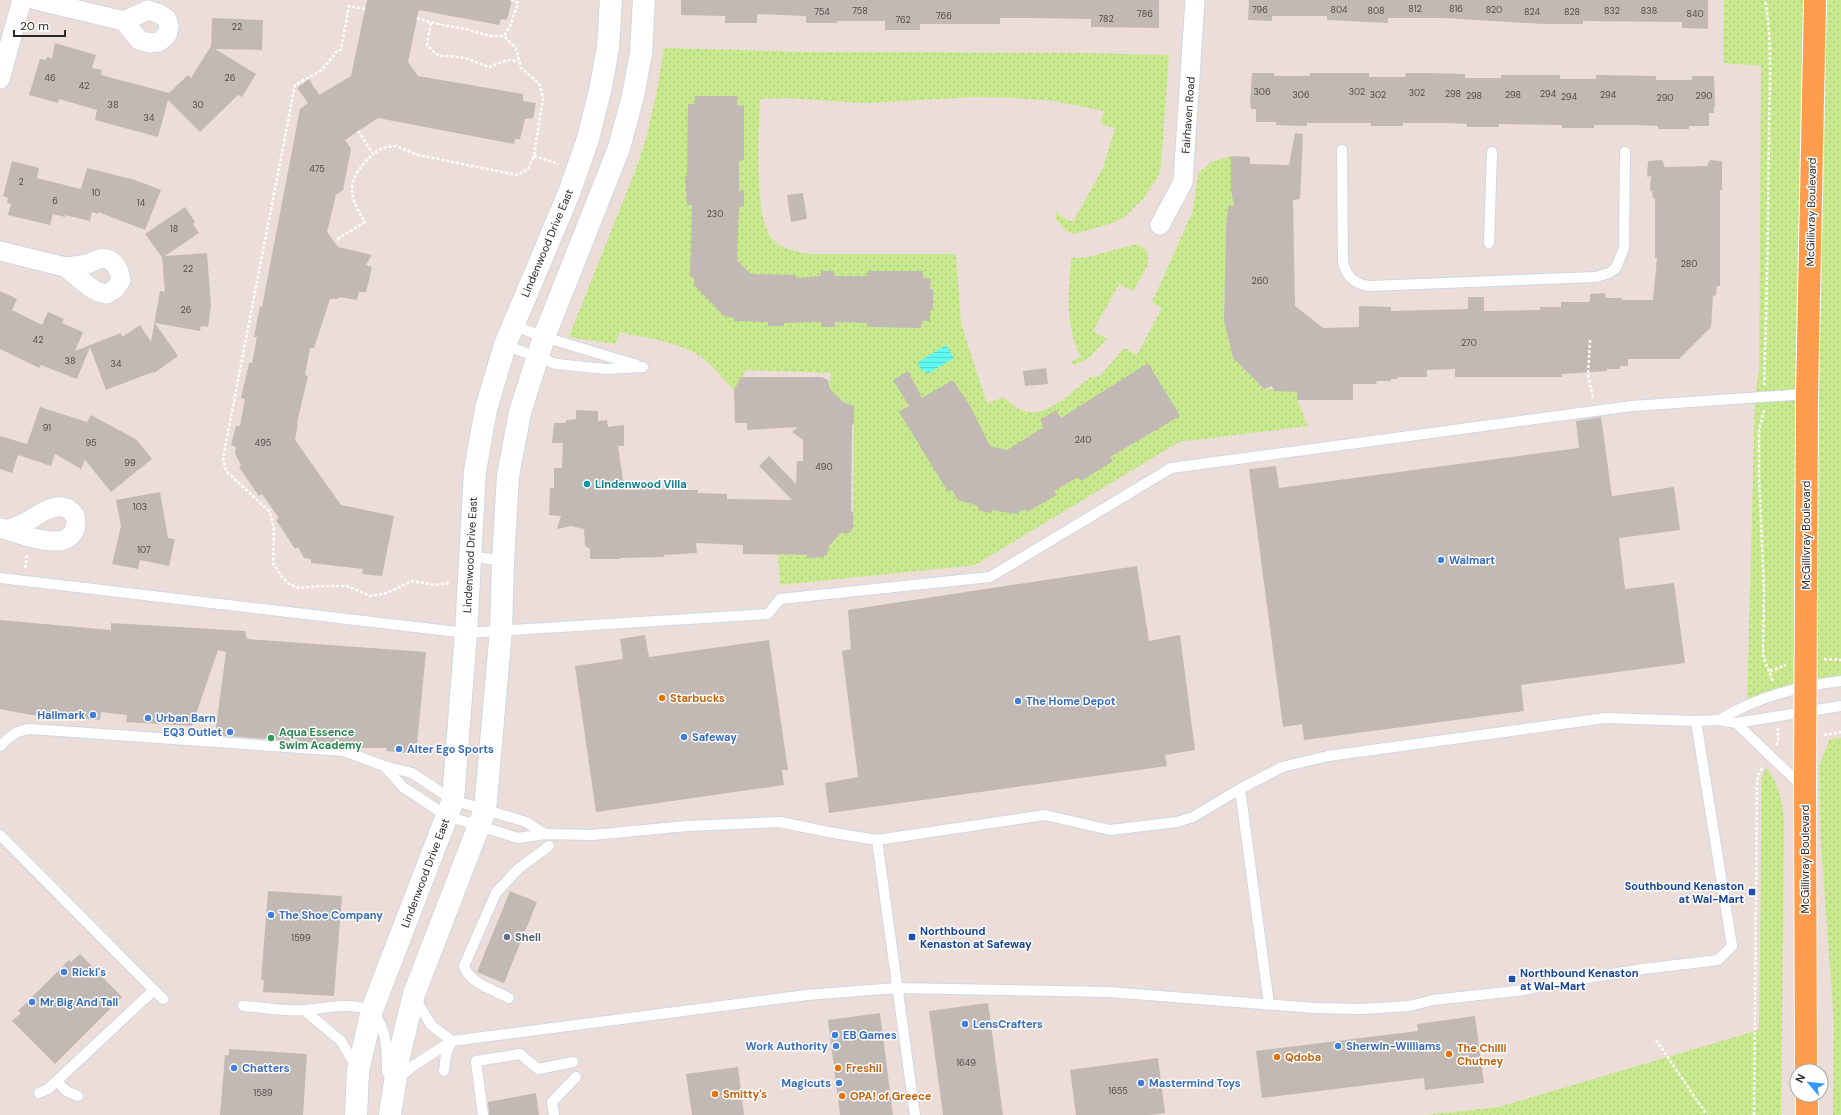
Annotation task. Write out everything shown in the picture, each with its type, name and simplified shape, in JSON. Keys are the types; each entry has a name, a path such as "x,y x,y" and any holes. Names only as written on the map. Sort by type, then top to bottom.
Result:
{"main road":[{"name":"McGillivray Boulevard","path":"1806,1063 1805,789 1807,394 1815,0"},
{"path":"1807,1103 1807,1115"}],"street":[{"path":"0,79 22,0"},
{"path":"36,0 124,21"},
{"name":"Lindenwood Drive East","path":"356,1115 358,1071 372,1010 450,808 466,632 475,471 486,409 505,345 569,193 588,139 600,91 608,48 611,0"},
{"path":"392,1098 414,994 482,818 501,630 508,476 520,412 544,337 619,148 633,96 641,53 644,0"},
{"name":"Fairhaven Road","path":"1160,225 1183,182 1194,0"},
{"path":"0,251 65,267"},
{"path":"58,507 68,510 74,514 77,521 76,528 71,535 64,540 54,542 3,529 27,522 39,513 58,507"}],"lane":[{"path":"1342,150 1343,262 1345,271 1361,286 1596,277 1609,273 1616,268 1622,258 1624,248 1625,152"},
{"path":"1489,243 1492,152"},
{"path":"505,345 556,364 606,369 643,367 544,337 513,325"},
{"path":"0,578 466,632 768,614 780,599 990,577 1171,468 1632,406 1807,394"},
{"path":"470,556 503,561"},
{"path":"1719,720 1735,710 1806,685 1841,681"},
{"path":"384,766 403,787 450,808 482,818 518,838 545,834 592,835 687,826 780,822 877,840 1046,815 1110,830 1178,822 1193,817 1240,789 1282,767 1328,756 1605,718 1696,721 1719,720 1736,723 1841,706"},
{"path":"392,1098 404,1073 452,1041 808,995 896,988 1109,992 1316,1008 1362,1010 1409,1006 1433,1000 1525,990 1549,984 1643,969 1718,960 1732,946 1696,721"},
{"path":"1736,723 1805,789"},
{"path":"0,746 12,734 20,730 30,729 344,751 384,766 412,773 450,808 482,818 526,822 545,834"},
{"path":"1240,789 1269,1004"},
{"path":"0,835 163,1000"},
{"path":"877,840 896,988 915,1115"},
{"path":"509,998 466,974 464,966 496,893 518,869 549,846"},
{"path":"39,1093 48,1089 57,1081 154,990"},
{"path":"414,994 431,1025 452,1041"},
{"path":"242,1006 304,1010 344,1005 372,1010 381,1025 386,1039 388,1055 387,1071 392,1098"},
{"path":"304,1010 341,1041 358,1071"},
{"path":"444,1071 446,1054 452,1041"},
{"path":"483,1115 476,1061 520,1054 538,1069 573,1062"},
{"path":"554,1115 552,1102 576,1077"},
{"path":"57,1081 66,1091 78,1096"}],"path":[{"path":"504,36 510,26 518,3 512,0"},
{"path":"1765,0 1768,17 1768,282 1764,414 1761,419 1759,430 1759,476 1764,589 1763,654 1764,662 1770,671"},
{"path":"365,9 350,6 341,50 338,50 322,70 294,85 223,458 226,471 270,512 274,528 273,563 282,577 289,584 299,588 318,586 347,586 370,596 387,593 412,580 435,586 453,582"},
{"path":"337,240 365,222 354,205 352,190 354,176 372,154 382,148 396,146 418,155 517,175 528,169 534,156 543,98 539,83 521,68 518,61 516,48 504,36 489,37 469,30 431,23 417,18"},
{"path":"431,23 427,46 435,54 444,57 458,56 489,67 507,60 518,61"},
{"path":"358,131 372,154"},
{"path":"534,156 559,164"},
{"path":"1590,340 1588,375 1595,411"},
{"path":"22,581 31,537"},
{"path":"1754,1115 1757,786 1758,776 1778,742"},
{"path":"1656,1040 1707,1115"}],"green space":[{"path":"1724,0 1841,0 1841,681 1747,706 1755,397 1759,370 1761,66 1723,63"},
{"path":"664,48 804,52 1084,53 1169,55 1161,165 1158,177 1143,199 1124,217 1113,223 1074,234 1066,231 1055,218 1056,211 1060,216 1073,222 1103,168 1115,128 1100,124 1104,111 1055,101 1014,98 976,97 865,103 786,98 760,99 758,151 760,195 762,214 767,230 773,240 781,246 790,250 809,254 956,254 961,324 987,404 1003,397 1021,410 1030,412 1040,411 1049,408 1068,396 1091,377 1099,377 1124,348 1137,355 1162,308 1152,302 1193,211 1198,174 1211,162 1231,156 1231,191 1234,206 1228,206 1226,227 1232,227 1226,237 1224,321 1233,358 1264,389 1297,392 1297,400 1308,426 1179,442 975,565 780,585 778,554 824,557 835,539 853,528 854,406 843,402 829,389 831,373 746,370 734,390 704,359 685,348 674,344 620,332 615,344 569,337 636,169 647,135 657,91"},
{"path":"1136,244 1143,247 1148,253 1148,265 1133,291 1119,284 1093,331 1107,339 1090,357 1075,365 1070,362 1081,357 1072,333 1070,321 1069,296 1071,258 1085,258"},
{"path":"1841,738 1841,1115 1833,1115 1834,1024 1821,843 1819,775 1820,763 1830,739"},
{"path":"1766,767 1774,780 1779,793 1784,821 1781,1115 1425,1115 1499,1107 1759,1030 1762,778"}],"water":[{"path":"946,345 954,358 927,374 925,370 922,372 918,362"}],"building":[{"path":"367,0 512,0 507,20 501,19 499,25 419,10 408,62 418,76 523,94 523,101 536,103 533,118 525,119 520,139 515,139 514,144 378,118 345,140 351,149 343,190 336,195 327,232 338,247 372,255 366,265 372,267 366,292 359,292 357,300 339,297 337,299 330,299 314,348 310,348 305,375 308,376 297,423 295,440 341,505 394,516 382,576 362,574 363,569 311,563 311,559 304,558 298,547 295,549 276,520 279,518 262,494 259,496 239,467 241,465 235,454 236,447 231,445 236,426 240,426 245,399 241,398 249,363 252,363 257,337 254,337 260,306 262,307 300,109 308,103 297,88 309,79 319,95 351,76"},
{"path":"681,0 1159,0 1159,28 1091,27 1091,19 1000,18 1000,24 920,24 920,30 885,30 885,21 837,21 837,23 806,23 806,16 757,14 757,23 725,23 725,16 681,15"},
{"path":"1249,0 1708,0 1708,29 1682,28 1682,22 1583,21 1583,24 1544,24 1444,18 1388,18 1388,23 1327,20 1327,16 1272,16 1272,21 1248,20"},
{"path":"212,18 263,20 262,50 215,49 256,74 242,97 238,95 200,132 168,100 158,137 95,120 97,110 59,99 58,103 29,95 40,59 46,60 47,57 52,58 55,43 96,55 92,68 102,70 101,75 169,93 188,75 191,78 211,46"},
{"path":"1252,73 1274,73 1274,76 1310,76 1310,73 1369,73 1369,77 1405,77 1406,73 1427,73 1465,74 1465,78 1501,78 1501,75 1560,75 1560,79 1596,79 1596,75 1656,76 1656,80 1692,80 1692,76 1714,76 1715,106 1714,113 1709,113 1709,126 1689,126 1689,129 1658,129 1658,126 1638,125 1594,125 1594,128 1562,128 1562,125 1499,124 1499,127 1467,127 1467,124 1447,123 1403,123 1403,126 1371,126 1371,123 1307,123 1307,126 1276,125 1276,122 1256,122 1256,109 1251,109 1250,102"},
{"path":"695,96 737,96 737,106 744,105 744,160 739,161 739,191 744,191 744,206 739,207 737,260 751,274 796,275 796,278 820,276 821,271 834,271 834,276 867,276 867,271 923,271 923,278 931,279 930,289 933,289 933,310 930,310 930,321 922,321 921,328 867,327 867,323 835,322 835,327 821,327 821,322 784,323 784,326 768,326 768,322 734,321 734,318 724,316 694,285 694,277 690,277 692,205 687,205 685,176 687,176 688,104 695,104"},
{"path":"1295,133 1303,134 1300,199 1293,200 1295,306 1323,328 1359,327 1359,306 1391,307 1391,311 1468,309 1468,297 1484,297 1484,311 1540,310 1540,307 1561,307 1561,302 1590,302 1590,294 1605,293 1606,298 1622,298 1622,300 1653,300 1657,258 1655,258 1655,198 1653,198 1652,191 1650,191 1651,176 1647,177 1648,161 1662,160 1665,167 1707,166 1710,160 1722,161 1722,190 1720,190 1720,286 1717,286 1716,295 1713,296 1711,327 1679,359 1628,359 1628,366 1620,366 1620,369 1607,369 1607,371 1562,374 1562,377 1455,377 1455,369 1427,370 1427,377 1398,377 1398,379 1391,379 1391,381 1377,381 1376,384 1353,384 1353,400 1297,400 1297,392 1274,391 1272,386 1264,389 1233,358 1224,321 1228,206 1234,206 1231,191 1231,156 1250,157 1250,164 1289,165"},
{"path":"12,161 39,168 37,178 81,189 87,168 135,180 161,190 145,230 98,212 98,214 92,212 90,221 65,215 65,217 53,214 50,225 8,215 11,204 7,203 8,198 3,196"},
{"path":"803,193 807,219 791,222 787,195"},
{"path":"185,207 195,222 193,224 199,233 165,256 207,253 211,305 208,327 201,326 200,331 155,323 178,356 154,373 153,372 106,390 90,347 77,379 41,365 39,368 0,349 0,291 17,299 12,310 42,325 48,312 64,319 62,323 83,332 75,351 121,333 122,337 140,325 151,342 160,291 165,292 162,257 145,234"},
{"path":"1148,363 1180,416 1110,457 1113,461 1081,481 1078,477 1054,491 1057,495 1027,512 1025,509 1015,514 992,510 991,513 978,510 979,506 958,500 952,490 948,492 899,412 909,406 893,380 908,371 922,398 953,380 970,406 990,446 1007,450 1044,427 1040,420 1056,410 1061,418"},
{"path":"1046,368 1048,384 1025,386 1023,371"},
{"path":"741,377 822,377 828,380 830,389 843,402 854,406 854,422 852,426 851,511 853,512 853,528 849,533 841,533 829,546 828,552 824,557 807,558 807,555 743,554 743,545 696,543 697,553 664,555 664,557 590,559 590,549 585,546 584,529 571,526 557,529 561,516 549,515 550,488 554,488 554,468 562,468 563,443 552,443 554,423 565,423 567,420 576,419 576,410 598,411 598,421 607,420 608,427 624,425 624,446 618,446 624,487 667,490 698,490 698,493 727,494 727,499 792,500 759,466 769,456 796,484 797,461 803,461 803,440 792,432 798,427 747,430 747,423 735,423 734,390"},
{"path":"40,407 87,422 91,415 137,440 152,459 111,492 85,460 81,469 55,454 51,466 18,455 12,473 0,469 0,436 27,444"},
{"name":"Walmart","path":"1601,417 1612,496 1674,487 1680,530 1619,538 1625,589 1674,583 1685,663 1521,685 1524,711 1304,740 1302,724 1283,727 1249,469 1276,466 1279,488 1579,448 1576,421"},
{"path":"160,492 168,538 175,539 169,566 140,560 138,569 112,564 121,526 116,500"},
{"name":"The Home Depot","path":"1137,566 1149,641 1180,635 1195,750 1165,755 1167,766 829,813 825,783 858,777 842,651 851,649 848,610"},
{"path":"0,620 111,630 111,623 245,631 247,639 426,652 417,744 409,743 409,753 386,751 387,748 354,748 344,745 215,735 226,652 218,650 192,726 126,722 127,715 101,712 100,720 31,715 0,709"},
{"name":"Safeway","path":"645,635 649,657 769,640 788,770 782,770 784,785 596,812 575,666 623,659 620,639"},
{"path":"268,891 342,896 334,996 263,992 264,980 261,980"},
{"name":"Shell","path":"510,891 537,902 504,983 477,972"},
{"path":"80,954 122,997 55,1064 12,1021 21,1013 18,1011 69,960 71,962"},
{"path":"988,1003 1003,1115 943,1115 929,1011"},
{"path":"880,1013 893,1115 840,1115 828,1020"},
{"path":"1475,1016 1484,1083 1425,1090 1424,1078 1262,1098 1256,1051 1418,1031 1417,1024"},
{"path":"229,1049 307,1054 303,1115 220,1115 225,1055 229,1055"},
{"path":"1158,1058 1165,1113 1150,1115 1076,1115 1070,1070"},
{"name":"Smitty's","path":"738,1067 744,1115 692,1115 686,1074"},
{"path":"536,1093 539,1115 489,1115 488,1102"}],"place":[{"name":"Lindenwood Villa","path":"587,484"},
{"name":"Walmart","path":"1441,560"},
{"name":"Starbucks","path":"662,698"},
{"name":"The Home Depot","path":"1018,701"},
{"name":"Hallmark","path":"93,715"},
{"name":"Urban Barn","path":"148,718"},
{"name":"EQ3 Outlet","path":"230,732"},
{"name":"Safeway","path":"684,737"},
{"name":"Aqua Essence Swim Academy","path":"271,738"},
{"name":"Alter Ego Sports","path":"399,749"},
{"name":"Southbound Kenaston at Wal-Mart","path":"1752,892"},
{"name":"The Shoe Company","path":"271,915"},
{"name":"Shell","path":"507,937"},
{"name":"Northbound Kenaston at Safeway","path":"912,937"},
{"name":"Ricki's","path":"64,972"},
{"name":"Northbound Kenaston at Wal-Mart","path":"1512,979"},
{"name":"Mr Big And Tall","path":"32,1002"},
{"name":"LensCrafters","path":"965,1024"},
{"name":"EB Games","path":"835,1035"},
{"name":"Work Authority","path":"836,1046"},
{"name":"Sherwin-Williams","path":"1338,1046"},
{"name":"The Chilli Chutney","path":"1449,1054"},
{"name":"Qdoba","path":"1277,1057"},
{"name":"Chatters","path":"234,1068"},
{"name":"Freshii","path":"838,1068"},
{"name":"Magicuts","path":"839,1083"},
{"name":"Mastermind Toys","path":"1141,1083"},
{"name":"Smitty's","path":"715,1094"},
{"name":"OPA! of Greece","path":"842,1096"}]}
